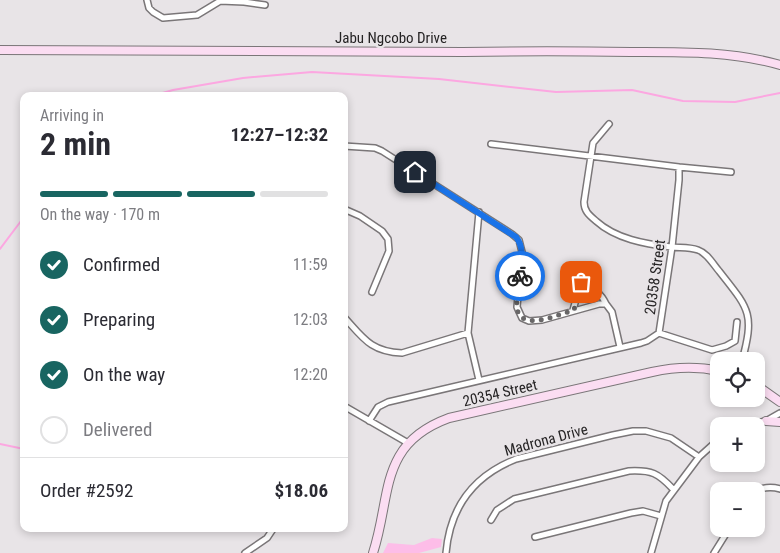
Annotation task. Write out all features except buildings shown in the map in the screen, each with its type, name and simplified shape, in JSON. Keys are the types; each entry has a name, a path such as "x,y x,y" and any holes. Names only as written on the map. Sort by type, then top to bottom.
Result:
{"main road":[{"name":"Jabu Ngcobo Drive","path":"0,50 444,52 529,50 680,52 744,56 780,65"},
{"name":"20354 Street","path":"373,553 392,468 408,444 433,424 449,418 674,368 691,367 710,370"},
{"path":"765,391 780,402"},
{"path":"766,421 780,422"}],"street":[{"path":"147,0 149,8 163,18 197,15 220,1 244,2 265,6"},
{"path":"609,124 593,143 584,202 586,212 600,225 628,239 689,248 702,252 743,302 747,311 749,327 744,352"},
{"path":"491,144 732,172"},
{"path":"348,146 375,148 512,234 520,244 522,252 517,307 522,318 530,321 542,320 574,310 606,304"},
{"name":"20358 Street","path":"369,421 378,407 388,402 648,342 659,333 672,247 680,180 679,166"},
{"path":"348,212 360,216 382,231 390,244 372,292"},
{"path":"479,212 468,333 479,380"},
{"path":"574,310 581,282 600,295 612,312 620,347"},
{"path":"348,321 373,347 383,351 402,353 468,333"},
{"path":"659,333 712,350 726,346 736,339 737,322"},
{"path":"348,408 408,444"},
{"path":"766,421 780,412"},
{"name":"Madrona Drive","path":"446,553 451,524 464,497 485,475 502,464 633,431 646,431 671,438 699,457"},
{"path":"651,553 666,501 673,489 699,457 710,447"},
{"path":"490,520 497,510 514,499 629,472 643,470 656,474 662,477 673,489"},
{"path":"765,488 780,489"},
{"path":"535,537 643,511 661,516"},
{"path":"245,553 267,538 271,532"},
{"path":"714,553 724,537"}],"shaded area":[{"path":"432,538 442,539 441,547 419,553 383,553 388,543 414,545"}],"waterway":[{"path":"166,92 243,78 312,72 439,79 556,92 632,90 683,101 735,102 780,93"},
{"path":"0,249 20,222"},
{"path":"0,444 20,448"}],"way so far":[{"path":"520,276 517,307 522,318 530,321 542,320 574,310 581,282"}],"route":[{"path":"415,172 516,237 519,240 522,252 520,276"}]}
